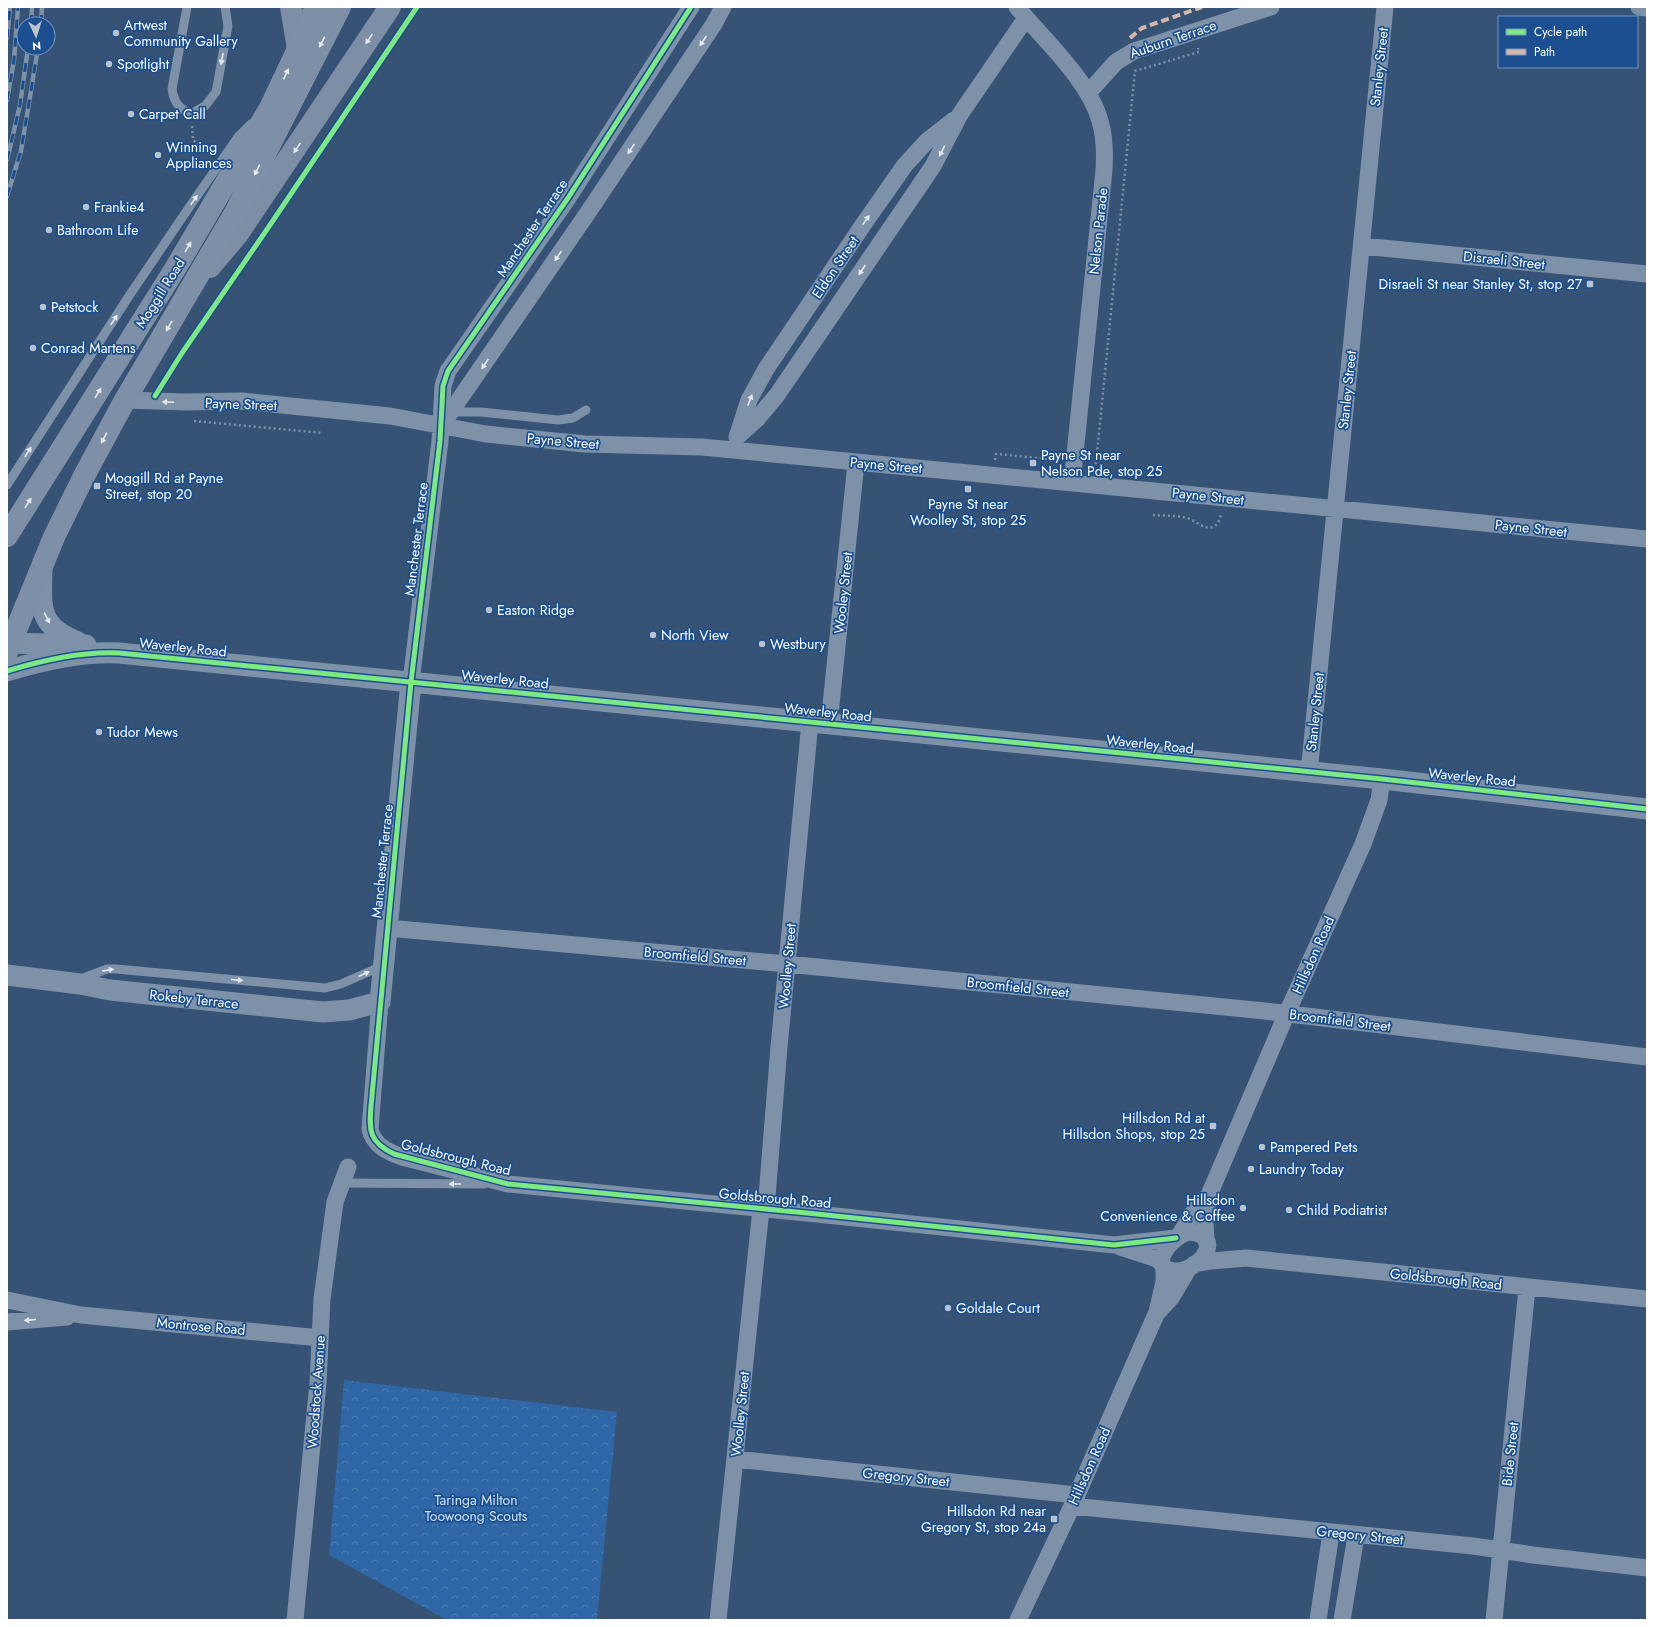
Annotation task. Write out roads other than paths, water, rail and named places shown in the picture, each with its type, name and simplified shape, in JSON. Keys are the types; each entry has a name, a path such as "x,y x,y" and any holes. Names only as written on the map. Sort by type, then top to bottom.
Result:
{"highway":[{"name":"Moggill Road","path":"7,536 175,269 272,104 316,7"},
{"name":"Moggill Road","path":"8,646 68,507 124,400 236,210 340,7"}],"main road":[{"path":"291,7 298,49"},
{"name":"Moggill Road","path":"188,292 237,235 390,7"}],"street":[{"name":"Manchester Terrace","path":"378,1144 371,1133 370,1125 380,1002 411,682 441,426 443,386 448,371 568,198 691,7"},
{"name":"Manchester Terrace","path":"441,426 602,192 714,24 722,7"},
{"name":"Auburn Terrace","path":"1088,93 1111,66 1128,54 1143,47 1271,7"},
{"name":"Stanley Street","path":"1309,772 1385,7"},
{"path":"1639,7 1647,8"},
{"name":"Nelson Parade","path":"1021,13 1054,49 1088,93 1101,122 1104,157 1072,483"},
{"name":"Eldon Street","path":"733,443 757,419 777,395 933,166 959,116 1021,13"},
{"name":"Eldon Street","path":"733,443 749,400 766,369 861,228 905,165 927,142 959,116"},
{"name":"Disraeli Street","path":"1362,246 1647,274"},
{"name":"Payne Street","path":"124,400 186,402 242,401 390,416 486,434 585,444 691,447 733,443 856,463 1647,539"},
{"name":"Wooley Street","path":"820,723 856,463"},
{"path":"42,566 42,607 46,620 62,634 87,645"},
{"name":"Waverley Road","path":"8,646 87,645 119,653"},
{"name":"Waverley Road","path":"7,671 38,662 63,657 98,653 119,653 1382,779 1647,809"},
{"name":"Woolley Street","path":"718,1620 764,1209 787,964 820,723"},
{"name":"Hillsdon Road","path":"1207,1241 1205,1223 1209,1195 1287,1013 1363,844 1379,800 1382,779"},
{"name":"Broomfield Street","path":"387,928 787,964 1287,1013 1647,1057"},
{"name":"Rokeby Terrace","path":"7,976 72,983 110,990 323,1012 349,1010 380,1002"},
{"name":"Goldsbrough Road","path":"378,1144 394,1154 508,1184 1114,1245 1157,1259 1164,1266"},
{"name":"Woodstock Avenue","path":"295,1620 318,1383 322,1299 333,1209 341,1183 348,1167"},
{"name":"Hillsdon Road","path":"1177,1237 1192,1214 1209,1195"},
{"path":"1193,1232 1201,1234 1207,1241 1208,1248 1206,1254 1192,1266 1174,1271 1164,1266 1162,1257 1165,1249 1177,1237 1193,1232"},
{"name":"Goldsbrough Road","path":"1114,1245 1177,1237"},
{"name":"Goldsbrough Road","path":"1207,1241 1217,1249 1246,1258"},
{"name":"Goldsbrough Road","path":"1192,1266 1211,1261 1246,1258 1527,1288 1647,1299"},
{"name":"Hillsdon Road","path":"1018,1620 1074,1500 1158,1312 1164,1282 1164,1266"},
{"name":"Hillsdon Road","path":"1158,1312 1171,1298 1192,1266"},
{"name":"Bide Street","path":"1494,1620 1527,1288"},
{"name":"Montrose Road","path":"7,1300 81,1315 320,1338"},
{"name":"Montrose Road","path":"7,1322 81,1315"},
{"name":"Gregory Street","path":"735,1459 1356,1536 1473,1546 1647,1568"},
{"path":"1318,1620 1331,1533"},
{"path":"1342,1620 1356,1536"}],"lane":[{"path":"187,7 172,89 174,100 183,110 191,114 205,106 216,92 228,26 225,7"},
{"name":"Moggill Road","path":"7,485 133,290 214,170 238,137 272,104"},
{"name":"Payne Street","path":"451,412 481,412 558,420 573,418 586,410"},
{"path":"72,983 110,968 324,988 341,984 384,965"},
{"name":"Goldsbrough Road","path":"341,1183 508,1184"}],"railway":[{"path":"7,38 10,7"},
{"path":"7,100 14,60 18,7"},
{"path":"31,16 32,7"},
{"path":"41,16 42,7"},
{"path":"7,160 20,105 27,56"},
{"path":"7,196 21,151 37,56"}],"place":[{"name":"Artwest Community Gallery","path":"116,33"},
{"name":"Spotlight","path":"109,64"},
{"name":"Carpet Call","path":"131,114"},
{"name":"Winning Appliances","path":"158,155"},
{"name":"Frankie4","path":"86,207"},
{"name":"Bathroom Life","path":"49,230"},
{"name":"Disraeli St near Stanley St, stop 27","path":"1590,284"},
{"name":"Petstock","path":"43,307"},
{"name":"Conrad Martens","path":"33,348"},
{"name":"Payne St near Nelson Pde, stop 25","path":"1033,463"},
{"name":"Moggill Rd at Payne Street, stop 20","path":"97,486"},
{"name":"Payne St near Woolley St, stop 25","path":"968,489"},
{"name":"Easton Ridge","path":"489,610"},
{"name":"North View","path":"653,635"},
{"name":"Westbury","path":"762,644"},
{"name":"Tudor Mews","path":"99,732"},
{"name":"Hillsdon Rd at Hillsdon Shops, stop 25","path":"1213,1126"},
{"name":"Pampered Pets","path":"1262,1147"},
{"name":"Laundry Today","path":"1251,1169"},
{"name":"Hillsdon Convenience & Coffee","path":"1243,1208"},
{"name":"Child Podiatrist","path":"1289,1210"},
{"name":"Goldale Court","path":"948,1308"},
{"name":"Hillsdon Rd near Gregory St, stop 24a","path":"1054,1519"}],"park label":[{"name":"Taringa Milton Toowoong Scouts","path":"476,1508"}]}
